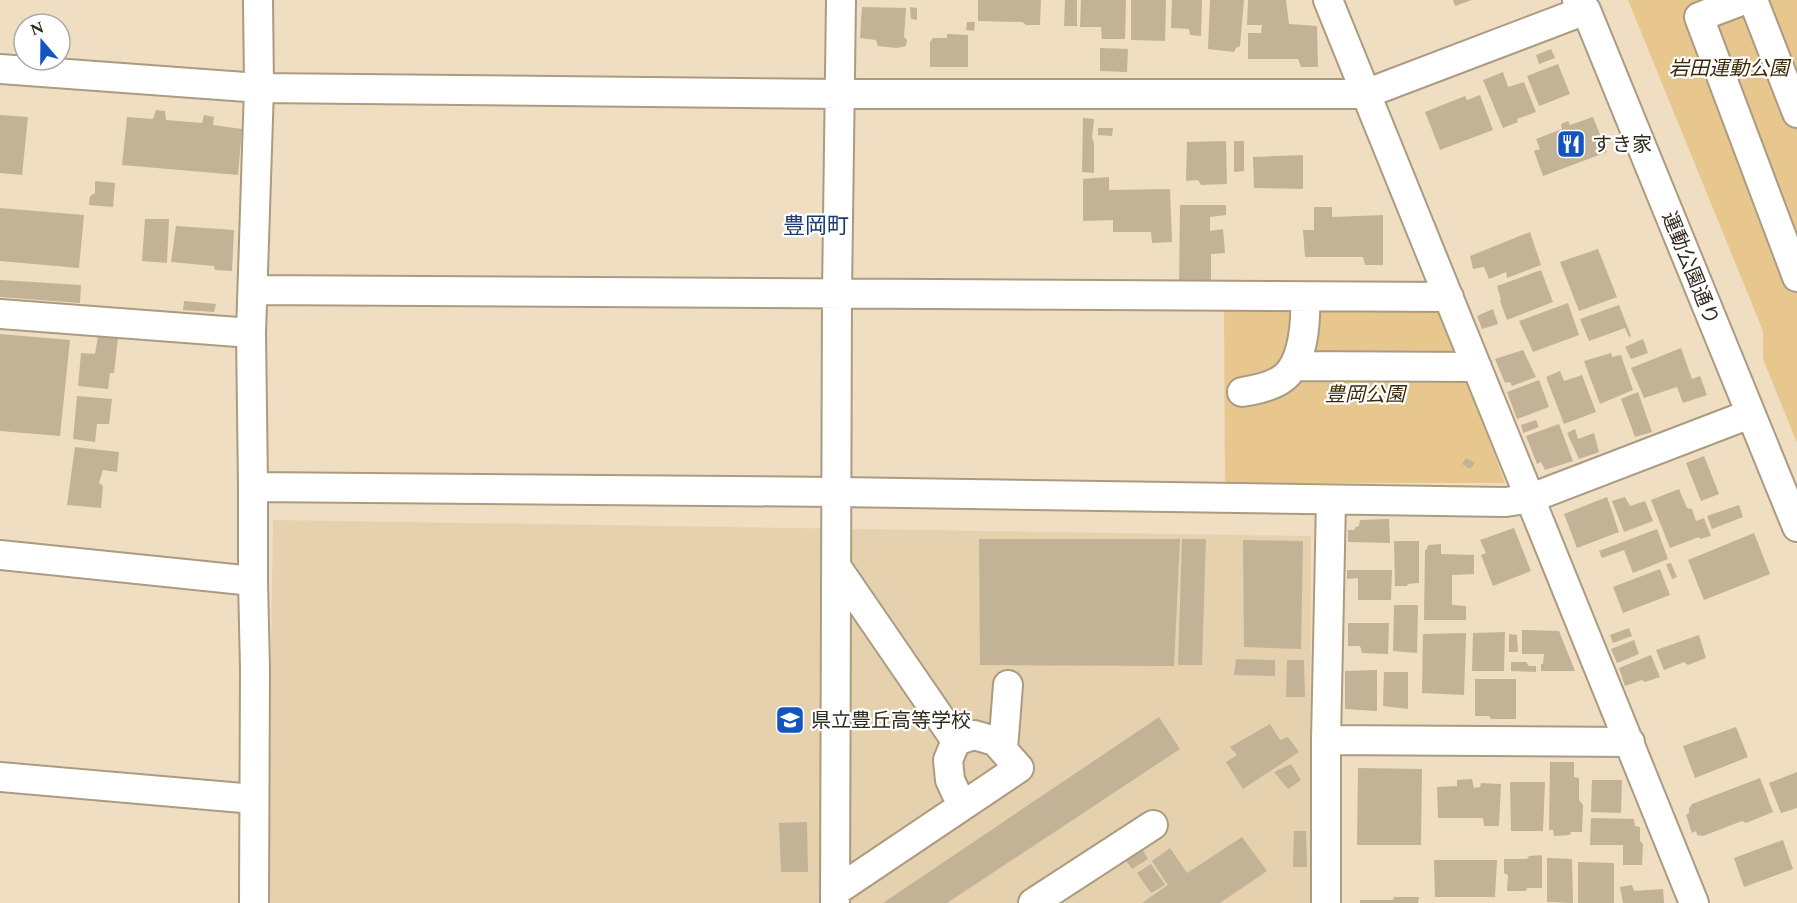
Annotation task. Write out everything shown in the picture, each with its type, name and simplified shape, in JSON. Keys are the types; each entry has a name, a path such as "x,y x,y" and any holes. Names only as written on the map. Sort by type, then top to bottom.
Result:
{"street":[{"path":"254,903 255,669 251,333 259,88 258,0"},
{"path":"836,897 837,293 841,0"},
{"path":"1329,0 1365,94 1694,903"},
{"path":"1744,0 1699,17 1797,277"},
{"path":"1753,0 1797,113"},
{"path":"0,69 259,88 841,94 1365,94 1584,3"},
{"name":"運動公園通り","path":"1584,3 1797,526"},
{"path":"253,290 1449,297"},
{"path":"1242,392 1257,390 1282,379 1294,366 1303,338 1305,297"},
{"path":"0,314 251,333"},
{"path":"1294,366 1477,367"},
{"path":"253,487 837,492 1506,502 1531,498 1750,414"},
{"path":"1326,903 1326,740 1331,500"},
{"path":"0,555 253,581"},
{"path":"836,566 957,741"},
{"path":"1003,749 1008,685"},
{"path":"836,897 1019,768 995,741 974,735 957,741 948,760 950,780 962,806"},
{"path":"1326,740 1629,742"},
{"path":"0,777 255,799"},
{"path":"1034,903 1153,825"}],"shaded area":[{"name":"県立豊丘高等学校","path":"273,520 1311,536 1310,903 267,903"}],"green space":[{"name":"岩田運動公園","path":"1628,0 1797,0 1797,443 1763,359 1763,331"},
{"name":"豊岡公園","path":"1439,305 1505,483 1225,483 1224,308"}],"building":[{"path":"978,0 1041,0 1040,25 1026,25 1022,22 978,21"},
{"path":"1065,0 1077,0 1077,26 1064,26"},
{"path":"1081,0 1126,0 1125,39 1102,39 1101,27 1080,27"},
{"path":"1131,0 1166,0 1165,41 1131,40"},
{"path":"1172,0 1202,0 1201,36 1190,35 1189,29 1171,28"},
{"path":"1210,0 1244,0 1240,46 1234,52 1208,49"},
{"path":"1248,0 1286,0 1289,24 1317,26 1318,67 1301,67 1298,59 1248,59 1248,33 1261,33 1262,25 1247,25"},
{"path":"1453,0 1472,0 1455,6"},
{"path":"862,7 906,8 904,37 907,40 906,46 897,48 878,46 876,40 860,38"},
{"path":"910,7 917,8 917,20 911,19"},
{"path":"967,22 975,22 974,31 966,30"},
{"path":"947,34 968,35 968,67 930,67 930,42 933,38 947,38"},
{"path":"1100,48 1128,49 1127,72 1100,71"},
{"path":"1551,49 1555,58 1539,64 1536,55"},
{"path":"1558,64 1570,94 1539,106 1527,76"},
{"path":"1503,72 1508,87 1524,82 1536,112 1517,119 1518,122 1503,128 1483,80"},
{"path":"1480,95 1493,130 1440,150 1425,112 1465,96 1467,100"},
{"path":"156,110 165,111 166,120 202,123 204,115 214,117 213,125 242,129 238,175 122,165 127,117 153,119"},
{"path":"0,115 28,117 22,175 0,173"},
{"name":"すき家","path":"1593,117 1607,152 1543,176 1534,151 1540,149 1536,139 1562,129 1561,124 1568,121 1570,125"},
{"path":"1083,118 1094,119 1092,138 1094,173 1082,172"},
{"path":"1098,128 1113,128 1112,136 1098,135"},
{"path":"1226,141 1227,184 1201,185 1198,180 1186,181 1187,142"},
{"path":"1234,141 1244,141 1244,171 1234,172"},
{"path":"1303,155 1303,189 1254,188 1253,157"},
{"path":"1109,177 1109,190 1170,189 1172,242 1152,243 1151,232 1113,232 1113,220 1083,221 1083,179"},
{"path":"95,181 115,183 113,207 89,205 90,196 95,193"},
{"path":"1180,205 1226,205 1226,215 1210,217 1210,231 1223,229 1225,253 1211,254 1211,284 1179,285"},
{"path":"1314,207 1332,207 1332,217 1383,215 1383,265 1365,265 1363,257 1305,257 1303,230 1314,230"},
{"path":"0,208 84,215 79,268 0,261"},
{"path":"145,219 169,219 167,263 142,261"},
{"path":"176,226 234,230 232,271 215,270 214,266 171,262"},
{"path":"1530,232 1541,265 1507,278 1506,272 1489,279 1484,267 1473,269 1470,256"},
{"path":"1598,249 1617,297 1579,311 1560,262"},
{"path":"1541,270 1553,302 1507,320 1497,286"},
{"path":"0,280 81,285 80,303 0,297"},
{"path":"184,301 216,304 214,312 183,310"},
{"path":"1568,303 1579,335 1533,352 1519,321"},
{"path":"1619,305 1631,336 1629,337 1625,328 1589,341 1580,319"},
{"path":"1493,309 1498,324 1482,329 1477,316"},
{"path":"0,334 70,340 60,436 0,431"},
{"path":"98,336 118,338 114,373 110,373 108,389 78,386 81,353 95,354"},
{"path":"1643,339 1648,353 1631,359 1625,347"},
{"path":"1681,348 1692,379 1700,376 1707,395 1683,403 1677,387 1644,398 1631,368"},
{"path":"1523,350 1536,377 1512,386 1510,382 1505,383 1495,359"},
{"path":"1611,353 1612,357 1621,355 1633,390 1600,404 1584,361"},
{"path":"1560,371 1564,381 1582,375 1596,412 1564,424 1546,377"},
{"path":"1539,380 1549,407 1517,419 1507,392"},
{"path":"1638,392 1652,432 1635,437 1621,399"},
{"path":"77,396 112,399 109,424 97,424 95,442 73,439"},
{"path":"1536,420 1539,427 1523,433 1521,425"},
{"path":"1559,424 1573,461 1545,470 1541,462 1537,464 1526,436"},
{"path":"1575,429 1578,439 1594,433 1599,452 1579,459 1567,433"},
{"path":"75,447 119,452 117,472 103,470 99,483 103,486 101,508 67,505"},
{"path":"1704,456 1719,494 1701,501 1686,463"},
{"path":"1466,458 1475,463 1470,469 1462,464"},
{"path":"1679,489 1687,508 1692,509 1696,521 1704,518 1711,536 1700,539 1699,537 1670,548 1651,500"},
{"path":"1607,497 1619,532 1577,548 1564,514"},
{"path":"1625,497 1630,506 1645,501 1653,521 1624,532 1612,501"},
{"path":"1739,505 1743,517 1712,529 1707,516"},
{"path":"1389,519 1390,543 1348,542 1348,530 1354,530 1359,526 1360,520"},
{"path":"1514,528 1531,571 1493,586 1481,555 1486,553 1480,540"},
{"path":"1657,529 1668,559 1633,573 1624,550 1602,558 1599,551"},
{"path":"1754,533 1770,574 1704,600 1688,560"},
{"path":"979,539 1180,539 1174,666 980,665"},
{"path":"1182,539 1206,539 1202,665 1178,665"},
{"path":"1243,540 1303,541 1301,649 1244,647"},
{"path":"1394,541 1419,541 1419,583 1395,586"},
{"path":"1441,544 1441,554 1474,555 1474,574 1452,575 1452,605 1466,606 1466,620 1424,620 1425,550 1428,545"},
{"path":"1671,563 1677,577 1672,579 1666,564"},
{"path":"1660,569 1670,595 1623,613 1613,587"},
{"path":"1347,570 1392,570 1391,600 1358,600 1358,578 1347,579"},
{"path":"1394,605 1418,605 1417,653 1393,651"},
{"path":"1348,623 1389,623 1388,654 1362,653 1360,646 1348,646"},
{"path":"1629,628 1632,636 1613,643 1610,635"},
{"path":"1522,630 1559,631 1575,671 1541,671 1544,654 1522,654"},
{"path":"1505,632 1504,671 1472,671 1473,633"},
{"path":"1466,633 1464,695 1422,693 1423,634"},
{"path":"1509,634 1517,635 1518,652 1509,652"},
{"path":"1699,635 1706,658 1688,665 1684,662 1664,670 1656,650"},
{"path":"1634,640 1639,654 1617,663 1611,649"},
{"path":"1651,655 1660,677 1625,686 1619,668"},
{"path":"1236,659 1275,660 1275,676 1234,675"},
{"path":"1287,660 1304,660 1305,697 1286,697"},
{"path":"1511,662 1526,662 1529,666 1536,666 1536,672 1511,671"},
{"path":"1377,670 1377,711 1345,709 1345,671"},
{"path":"1384,672 1408,672 1408,709 1383,706"},
{"path":"1475,679 1516,679 1516,719 1491,719 1489,716 1475,716"},
{"path":"1159,717 1180,749 947,903 883,903"},
{"path":"1270,724 1280,740 1288,737 1299,752 1243,789 1226,762 1237,755 1230,747"},
{"path":"1736,727 1748,757 1695,778 1683,746"},
{"path":"1550,762 1574,762 1574,777 1579,778 1579,800 1583,805 1582,832 1554,836 1553,830 1549,830"},
{"path":"1291,764 1301,780 1288,789 1274,772"},
{"path":"1358,768 1422,769 1421,845 1357,845"},
{"path":"1797,772 1797,808 1781,813 1769,783"},
{"path":"1760,778 1773,812 1703,836 1697,835 1696,831 1692,833 1686,815 1692,804"},
{"path":"1472,779 1474,788 1480,787 1481,783 1501,784 1499,826 1484,826 1483,818 1438,818 1437,787 1457,786 1457,780"},
{"path":"1592,780 1622,780 1621,813 1591,812"},
{"path":"1510,782 1545,782 1543,831 1511,831"},
{"path":"1591,818 1634,819 1635,826 1640,827 1640,841 1643,844 1642,865 1623,865 1623,845 1590,845"},
{"path":"807,822 808,872 781,872 779,823"},
{"path":"1294,831 1306,831 1307,867 1293,867"},
{"path":"1242,837 1267,871 1220,903 1142,903 1168,885 1152,861 1170,848 1187,873"},
{"path":"1783,840 1793,869 1744,887 1734,858"},
{"path":"1141,847 1148,859 1132,869 1124,858"},
{"path":"1542,855 1542,888 1507,891 1508,875 1504,873 1504,859 1527,859 1529,856"},
{"path":"1547,858 1572,859 1573,903 1547,902"},
{"path":"1434,860 1497,860 1495,897 1435,897"},
{"path":"1578,862 1614,863 1614,903 1578,903"},
{"path":"1151,864 1165,885 1151,893 1137,873"},
{"path":"1632,885 1634,891 1663,889 1664,903 1623,903 1620,887"},
{"path":"1394,897 1419,897 1418,903 1360,903 1360,900 1393,900"}],"place":[{"name":"すき家","path":"1571,144"},
{"name":"県立豊丘高等学校","path":"790,720"}],"district":[{"name":"豊岡町","path":"816,225"}]}
